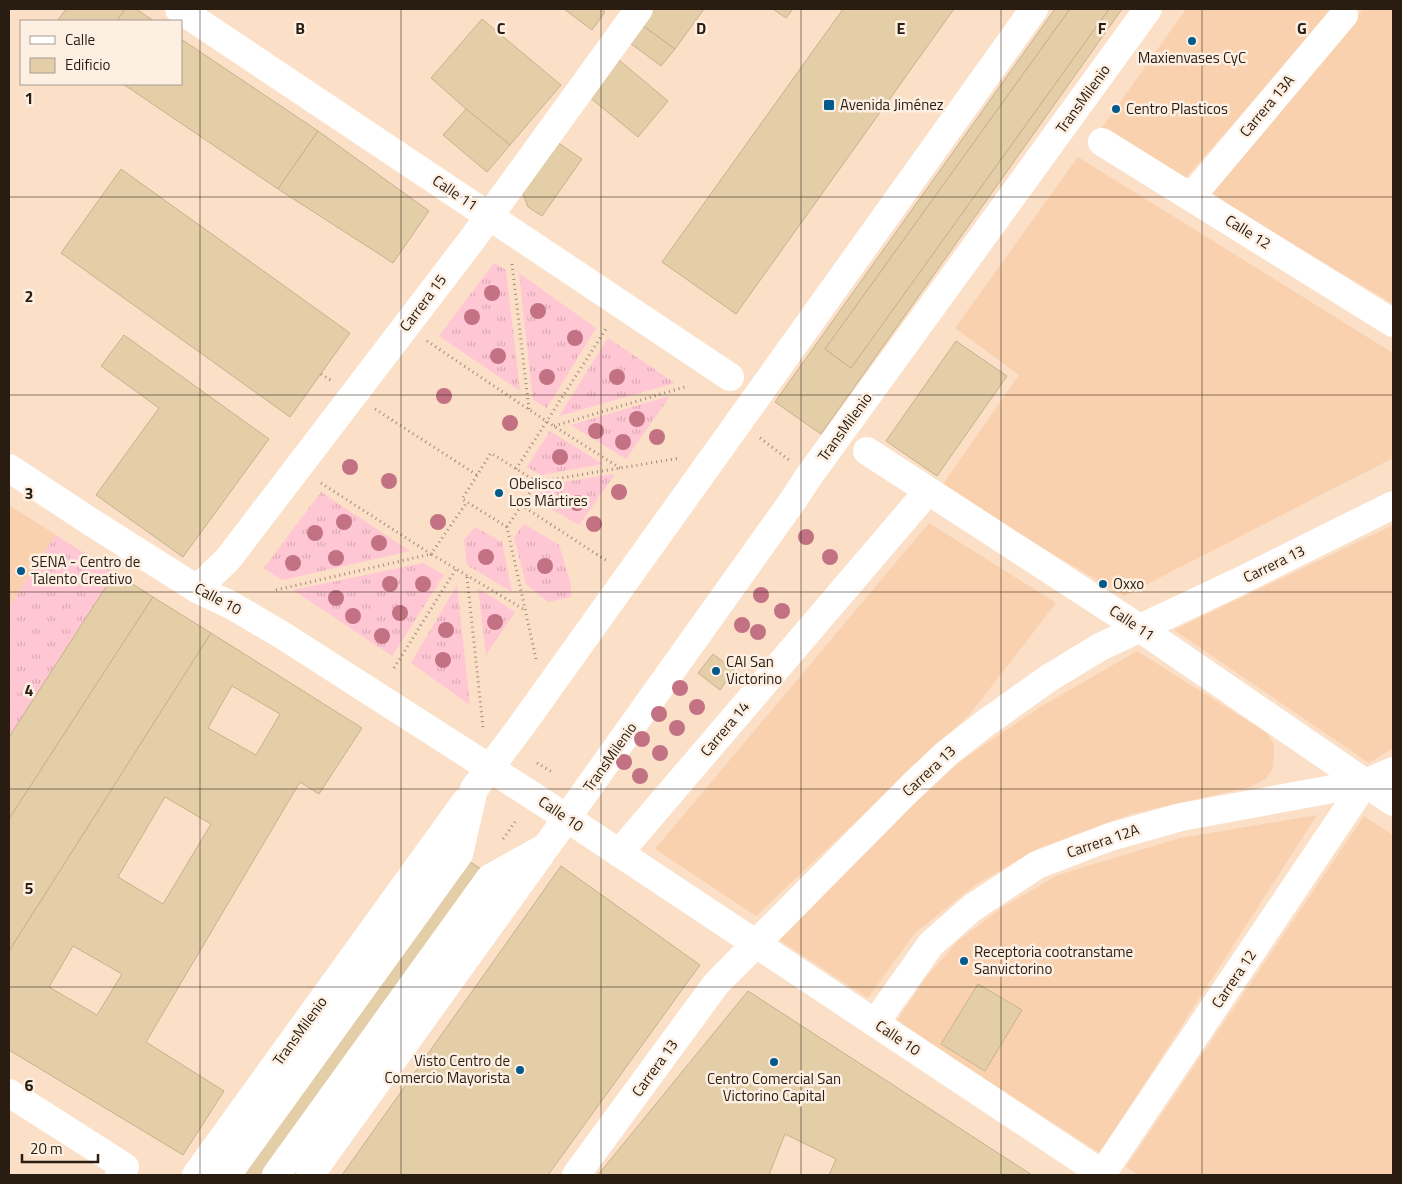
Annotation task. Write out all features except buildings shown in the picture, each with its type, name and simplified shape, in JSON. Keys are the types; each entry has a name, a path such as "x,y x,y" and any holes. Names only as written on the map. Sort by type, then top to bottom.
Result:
{"street":[{"name":"Calle 11","path":"179,9 730,377"},
{"name":"Carrera 15","path":"197,589 228,559 353,395 489,216 639,9"},
{"name":"TransMilenio","path":"196,1175 527,718 1034,9"},
{"name":"TransMilenio","path":"310,1175 567,818 809,476 1148,9"},
{"name":"Carrera 13A","path":"1191,197 1344,15"},
{"name":"Calle 12","path":"1102,142 1393,323"},
{"name":"Calle 11","path":"867,451 1141,629 1393,802"},
{"name":"Calle 10","path":"9,468 197,589 231,605 282,636 482,779 567,818 1103,1175"},
{"name":"Carrera 14","path":"620,853 928,491"},
{"name":"Carrera 13","path":"576,1175 716,984 913,784 946,753 1049,678 1100,647 1141,629 1393,505"},
{"name":"Carrera 12A","path":"875,1023 931,944 972,908 1037,865 1110,837 1181,817 1366,783 1393,771"},
{"name":"TransMilenio","path":"228,1175 458,854 482,779"},
{"name":"Carrera 12","path":"1103,1175 1366,783"},
{"name":"TransMilenio","path":"276,1175 490,878 546,847"},
{"path":"9,1093 122,1171"}],"path":[{"path":"512,263 529,410"},
{"path":"516,469 606,329"},
{"path":"426,340 546,422 621,468"},
{"path":"321,374 477,475"},
{"path":"553,426 688,386"},
{"path":"759,438 791,462"},
{"path":"538,667 507,527 462,499 491,453 537,482 682,458"},
{"path":"507,527 537,482"},
{"path":"321,483 431,554 526,610"},
{"path":"276,590 431,554 467,502"},
{"path":"521,506 612,564"},
{"path":"394,668 456,569"},
{"path":"467,576 483,727"},
{"path":"537,763 552,772"}],"shaded area":[{"path":"1186,9 1328,9 1331,11 1184,180 1101,129"},
{"path":"1363,9 1393,9 1393,304 1207,193"},
{"path":"1078,157 1393,353 1393,458 1124,596 941,487 1019,375 955,328"},
{"name":"SENA - Centro de Talento Creativo","path":"9,505 56,535 9,607"},
{"path":"929,523 1056,603 970,714 756,916 655,849"},
{"path":"1393,525 1393,748 1369,763 1174,630"},
{"path":"1137,651 1267,733 1274,744 1274,755 1273,768 1266,779 1250,787 1131,814 1039,848 975,885 914,934 868,998 779,940 827,887 961,761 1037,709"},
{"path":"1317,815 1100,1153 896,1022 927,976 958,941 1003,907 1058,875 1180,838"},
{"path":"1364,816 1393,835 1393,1175 1138,1175 1126,1167"}],"green space":[{"path":"494,263 506,270 520,391 439,336"},
{"path":"519,273 596,328 547,408 533,400"},
{"path":"608,338 675,383 559,416"},
{"path":"670,396 626,459 571,425"},
{"path":"550,431 603,464 541,475 527,467"},
{"path":"615,474 579,525 536,500 544,485"},
{"path":"321,492 410,551 282,580 264,568"},
{"path":"524,524 559,545 571,585 571,597 548,602 526,584 514,537"},
{"path":"475,527 502,542 512,592 467,565 464,540"},
{"path":"56,535 115,573 9,737 9,607"},
{"path":"423,563 444,575 392,656 293,590"},
{"path":"457,585 470,705 411,663"},
{"path":"478,588 515,612 486,655"}],"place":[{"name":"Maxienvases CyC","path":"1192,41"},
{"name":"Avenida Jiménez","path":"829,105"},
{"name":"Centro Plasticos","path":"1116,109"},
{"name":"Obelisco Los Mártires","path":"499,493"},
{"name":"SENA - Centro de Talento Creativo","path":"21,571"},
{"name":"Oxxo","path":"1103,584"},
{"name":"CAI San Victorino","path":"716,671"},
{"name":"Receptoria cootranstame Sanvictorino","path":"964,961"},
{"name":"Centro Comercial San Victorino Capital","path":"774,1062"},
{"name":"Visto Centro de Comercio Mayorista","path":"520,1070"}]}
